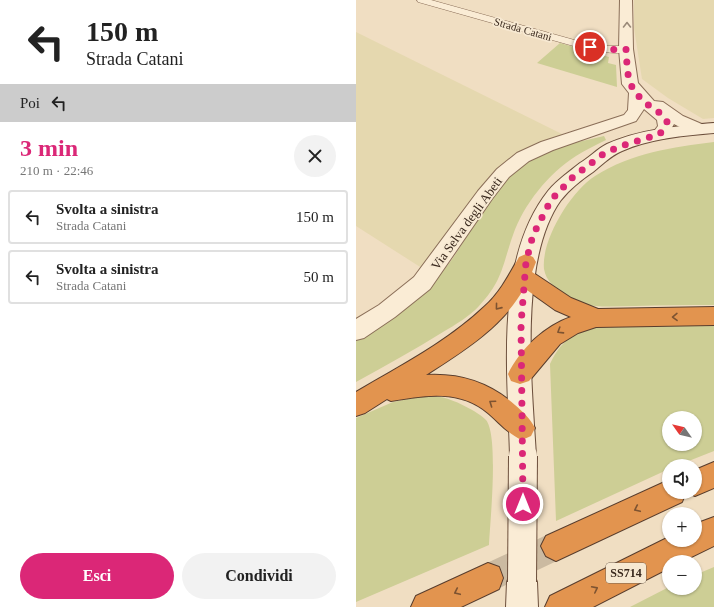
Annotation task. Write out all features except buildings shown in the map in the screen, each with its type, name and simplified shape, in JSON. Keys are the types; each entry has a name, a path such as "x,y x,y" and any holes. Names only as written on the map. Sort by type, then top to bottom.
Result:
{"highway":[{"path":"356,405 378,393 458,341 493,313 514,287 525,270 563,304 596,318"},
{"path":"520,374 554,335 580,322 596,318 714,316"},
{"path":"378,393 419,384 450,385 478,393 500,408 522,428"},
{"path":"702,480 714,475"},
{"path":"556,546 662,497"},
{"name":"SS714","path":"702,536 714,531"},
{"name":"SS714","path":"561,607 680,547"},
{"path":"427,607 488,578"}],"street":[{"path":"626,0 626,49 628,79 637,93 665,118 666,126 660,134"},
{"path":"637,93 681,121 706,129"},
{"name":"Via Selva degli Abeti","path":"356,331 387,311 422,283 485,195 503,173 523,157 547,146 630,118 636,110 637,93"},
{"path":"522,607 524,456 520,374 525,270 533,235 551,200 566,183 602,155 618,147 660,134 706,129"},
{"path":"588,167 610,161 627,153 667,143 714,137"}],"lane":[{"name":"Strada Catani","path":"421,0 602,50 626,49"}],"shaded area":[{"path":"634,0 714,0 714,118 703,119 668,98 642,79 634,28"},
{"path":"356,32 570,138 428,272 356,226"}],"green space":[{"path":"560,43 609,57 608,63 616,65 617,87 537,63"},
{"path":"604,136 606,140 566,163 547,181 530,201 518,223 501,272 493,288 475,310 467,317 410,352 356,382 356,340 409,303 438,277 457,252 490,199 510,175 532,159 574,140 578,142"},
{"path":"714,142 714,305 596,306 573,300 551,284 544,269 544,257 547,244 559,217 576,193 586,183 609,168 638,156 683,146"},
{"path":"714,325 714,451 694,459 662,459 662,472 556,521 550,364 555,355 567,340 584,330 601,327"},
{"path":"418,397 437,397 451,400 471,409 486,420 490,429 493,461 489,545 356,602 356,418 393,402"},
{"path":"714,567 714,607 630,607 662,591 662,595 702,595 702,572"}],"tunnel":[{"path":"488,578 556,546"}],"route":[{"path":"523,504 524,456 520,374 521,324 526,262 533,235 551,200 573,177 602,155 618,147 660,134 667,122 665,118 646,103 630,84 627,74 626,49 602,50 590,47"}]}
